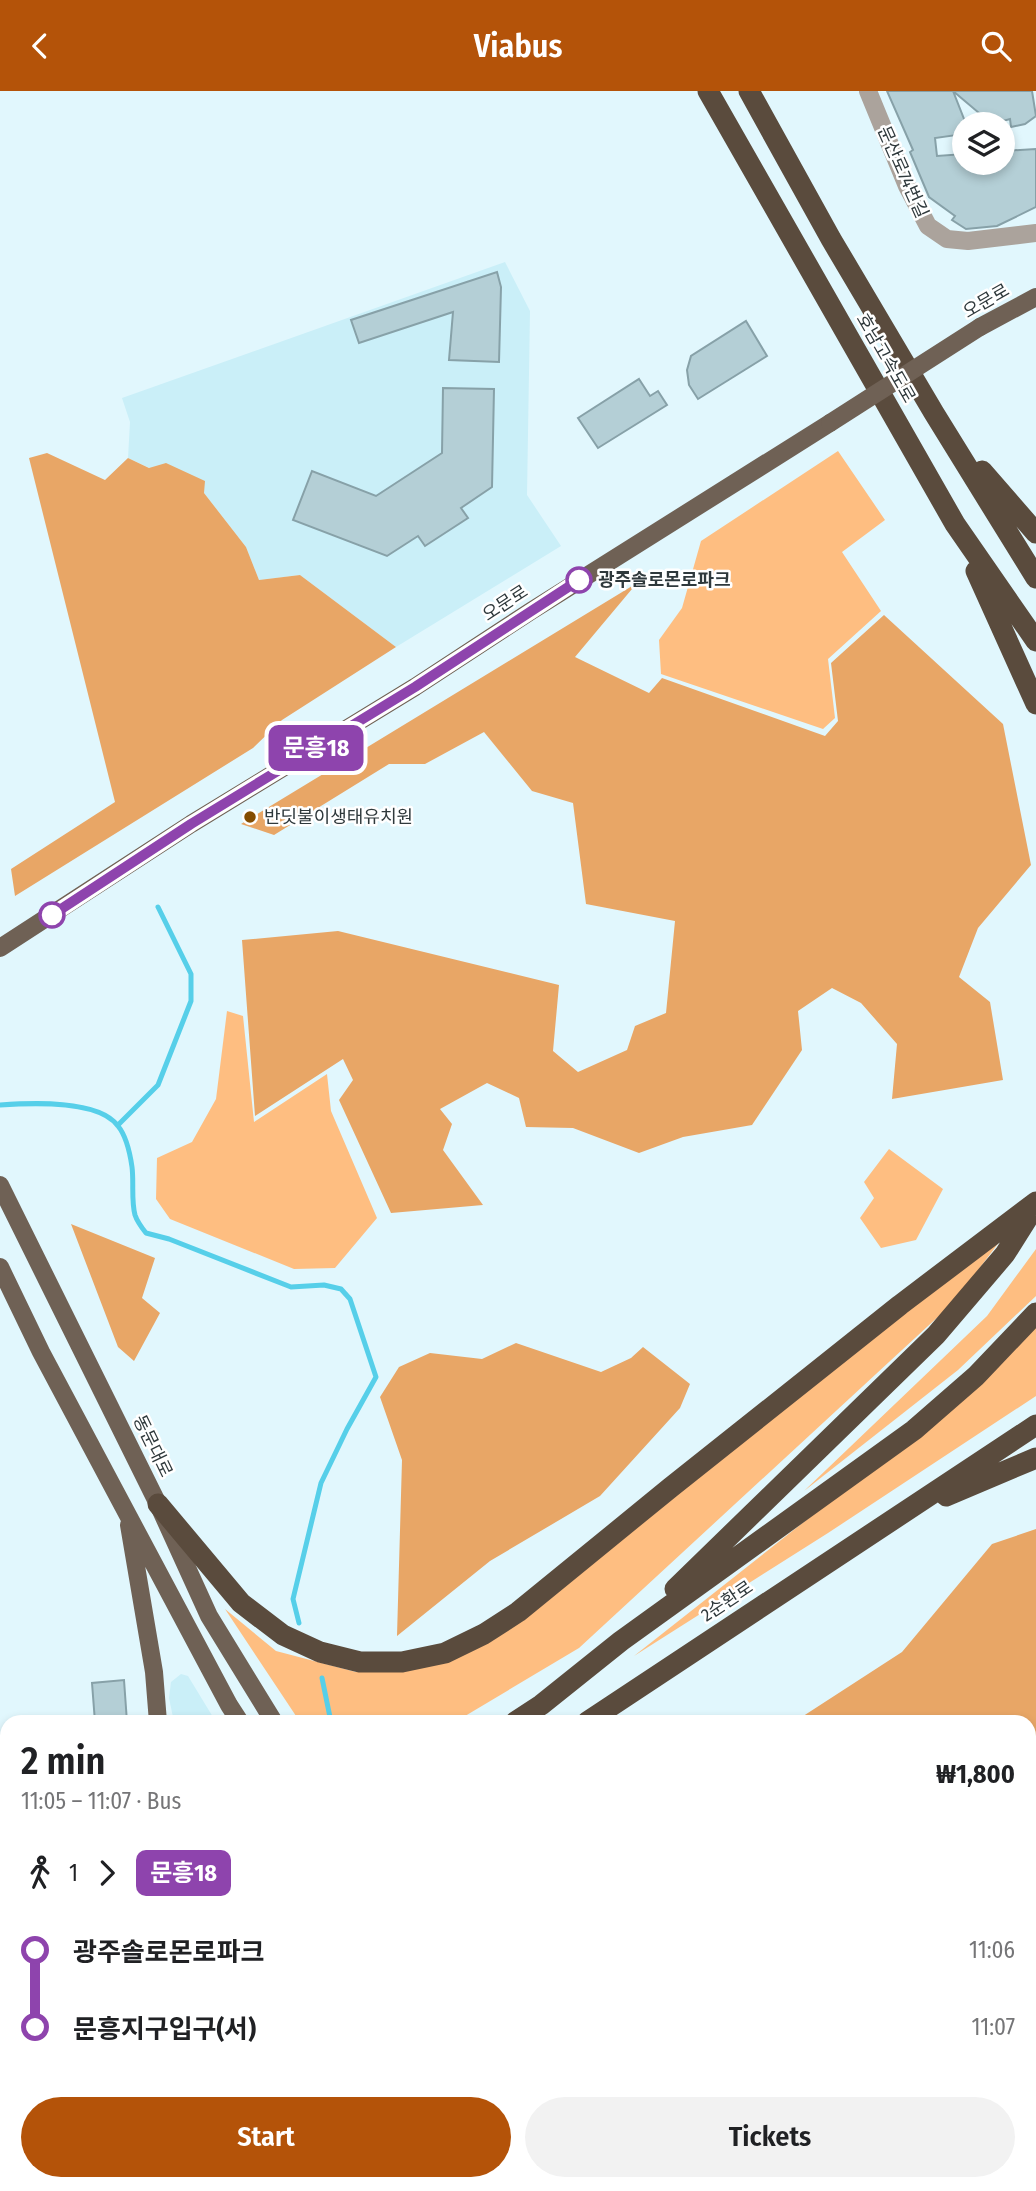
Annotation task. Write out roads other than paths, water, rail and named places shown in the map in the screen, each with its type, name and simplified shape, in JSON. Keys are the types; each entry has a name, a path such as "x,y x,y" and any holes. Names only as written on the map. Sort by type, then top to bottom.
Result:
{"highway":[{"name":"호남고속도로","path":"708,91 955,524 1036,641"},
{"name":"호남고속도로","path":"750,91 831,239 1036,578"},
{"path":"934,413 1036,533"},
{"path":"955,524 1036,704"},
{"path":"158,1504 241,1603 283,1635 320,1652 360,1662 402,1662 445,1653 484,1634 519,1612 670,1487 1036,1203"},
{"path":"621,1641 936,1335 1005,1254 1036,1203"},
{"path":"526,1715 621,1641 914,1430 975,1375 1036,1314"},
{"path":"892,1518 1036,1425"},
{"path":"892,1518 1036,1458"},
{"name":"2순환로","path":"597,1715 892,1518"}],"main road":[{"name":"오문로","path":"0,948 191,824 415,687 980,327 1036,297"},
{"name":"동문대로","path":"0,1185 158,1504 209,1616 270,1715"},
{"path":"0,1267 41,1352 235,1715"},
{"path":"126,1509 154,1672 157,1715"}],"street":[{"name":"문산로74번길","path":"868,91 907,186 928,226 947,239 968,241 1036,233"}],"waterway":[{"path":"118,1125 158,1085 191,1001 191,974 158,907"},
{"path":"0,1105 63,1105 96,1111 109,1117 121,1130 128,1145 135,1215 146,1233 169,1239 291,1287 324,1285 341,1289 350,1299 376,1377 321,1483 293,1599 299,1623"},
{"path":"322,1678 330,1715"}],"place":[{"name":"광주솔로몬로파크","path":"579,580"},
{"name":"반딧불이생태유치원","path":"250,817"}]}
